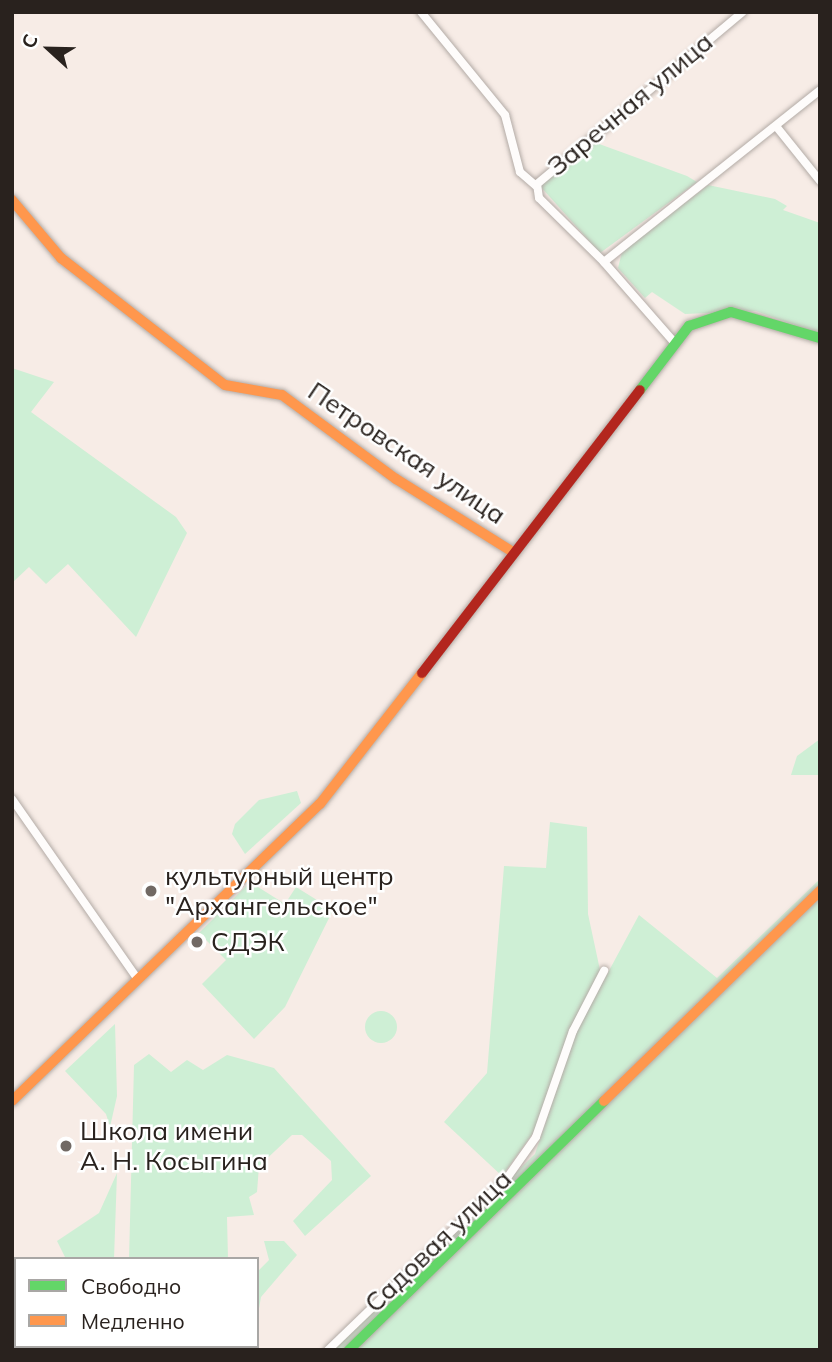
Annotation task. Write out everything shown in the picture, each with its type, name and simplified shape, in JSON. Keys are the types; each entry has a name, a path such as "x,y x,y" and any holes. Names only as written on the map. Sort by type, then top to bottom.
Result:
{"street":[{"path":"421,12 505,116 520,172 537,186"},
{"name":"Заречная улица","path":"674,342 604,262 539,198 537,186 743,12"},
{"path":"604,262 820,90"},
{"path":"776,126 820,181"},
{"name":"Петровская улица","path":"12,200 45,244 225,385 282,395 396,479 513,552"},
{"path":"12,1101 325,798 652,369 696,320 731,312 820,338"},
{"path":"12,799 137,978"},
{"path":"349,1350 820,891"},
{"name":"Садовая улица","path":"328,1350 507,1178 536,1137 573,1031 604,971"}],"green space":[{"path":"591,141 697,182 600,253 540,186"},
{"path":"708,185 775,199 787,206 783,210 820,223 820,334 756,311 685,314 652,292 645,298 618,268 622,252"},
{"path":"12,368 54,382 31,412 176,517 187,533 136,637 68,564 46,584 29,567 12,583"},
{"path":"820,739 820,775 791,775 797,756"},
{"path":"297,791 301,803 245,854 232,834 235,824 259,800"},
{"path":"550,822 587,827 588,914 600,970 533,1133 502,1176 444,1122 487,1073 504,866 546,868"},
{"path":"820,879 820,1350 333,1350 535,1154 576,1032 639,915 717,978"},
{"path":"250,882 285,904 296,887 333,910 285,1007 254,1039 202,984 226,960 199,933"},
{"path":"381,1011 393,1015 397,1027 393,1039 381,1043 369,1039 365,1027 369,1015"},
{"path":"115,1024 117,1096 110,1127 106,1114 65,1071"},
{"path":"149,1054 171,1072 187,1060 203,1070 227,1055 274,1068 371,1176 305,1236 293,1221 332,1180 331,1161 302,1135 292,1135 259,1166 257,1192 249,1197 254,1215 227,1217 228,1257 129,1257 134,1065"},
{"path":"117,1173 114,1257 65,1257 57,1241 99,1213"},
{"path":"264,1241 284,1241 297,1255 261,1297 259,1308 259,1270 269,1260"}],"traffic: fast":[{"path":"640,390 689,326 731,312 820,338"},
{"path":"349,1350 604,1101"}],"traffic: slow":[{"path":"12,200 61,258 225,385 282,395 396,479 513,552"},
{"path":"12,1101 320,804 422,673"},
{"path":"604,1101 820,891"}],"traffic: jam":[{"path":"422,673 640,390"}],"place":[{"name":"культурный центр \"Архангельское\"","path":"151,891"},
{"name":"СДЭК","path":"197,942"},
{"name":"Школа имени А. Н. Косыгина","path":"66,1146"}]}
